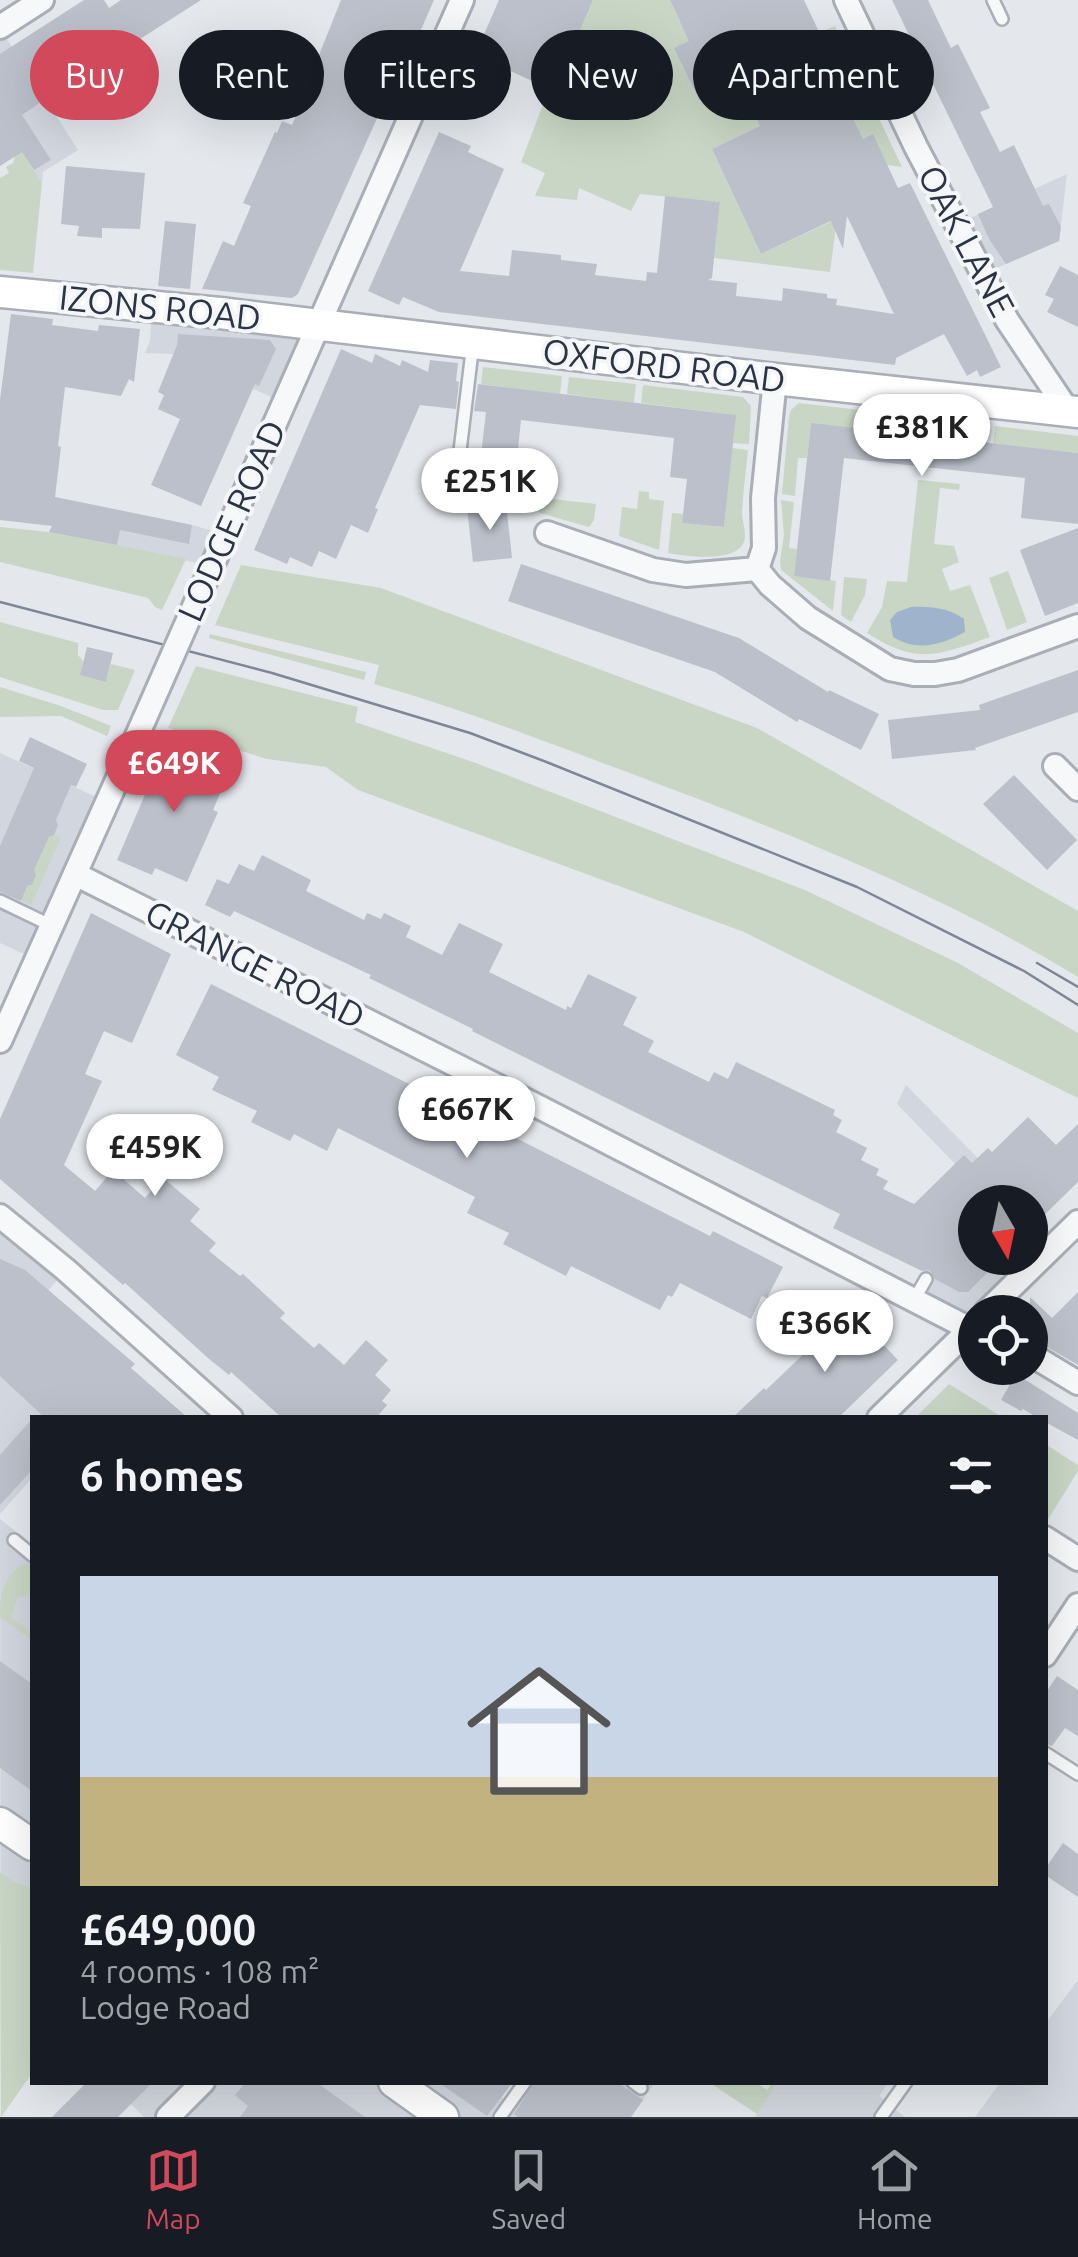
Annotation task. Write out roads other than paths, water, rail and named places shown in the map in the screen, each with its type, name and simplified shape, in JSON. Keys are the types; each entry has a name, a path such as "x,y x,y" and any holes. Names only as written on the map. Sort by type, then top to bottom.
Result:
{"street":[{"path":"0,27 42,0"},
{"name":"LODGE ROAD","path":"0,1042 462,0"},
{"name":"OAK LANE","path":"846,0 916,147 1007,320 1073,411"},
{"name":"IZONS ROAD","path":"0,292 320,326"},
{"name":"OXFORD ROAD","path":"320,326 1073,411"},
{"path":"757,569 764,548 763,498 776,379"},
{"path":"547,533 653,570 686,575 757,569"},
{"path":"757,569 808,618 890,669 914,674 958,670 1078,626"},
{"path":"1055,766 1078,789"},
{"name":"GRANGE ROAD","path":"75,874 543,1109 920,1289 958,1311"},
{"path":"0,1216 228,1415"},
{"path":"1004,1295 1078,1222"},
{"path":"882,1415 958,1341"},
{"path":"1048,1365 1078,1383"},
{"path":"1048,1540 1078,1559"},
{"path":"1048,1650 1078,1605"},
{"path":"0,1823 30,1845"},
{"path":"168,2117 199,2085"},
{"path":"398,2085 443,2117"}],"lane":[{"path":"993,0 1002,19"},
{"path":"468,488 456,484 472,343"},
{"path":"0,901 52,926"},
{"path":"14,1540 30,1553"},
{"path":"1048,1755 1078,1774"},
{"path":"500,2117 523,2085"},
{"path":"882,2117 904,2085"}],"water":[{"path":"911,607 952,612 964,619 965,632 929,645 902,642 893,637 890,620 897,612"}],"tram line":[{"path":"0,602 272,673 470,733 857,887 1024,971 1078,1005"},
{"path":"1037,963 1078,987"}]}
